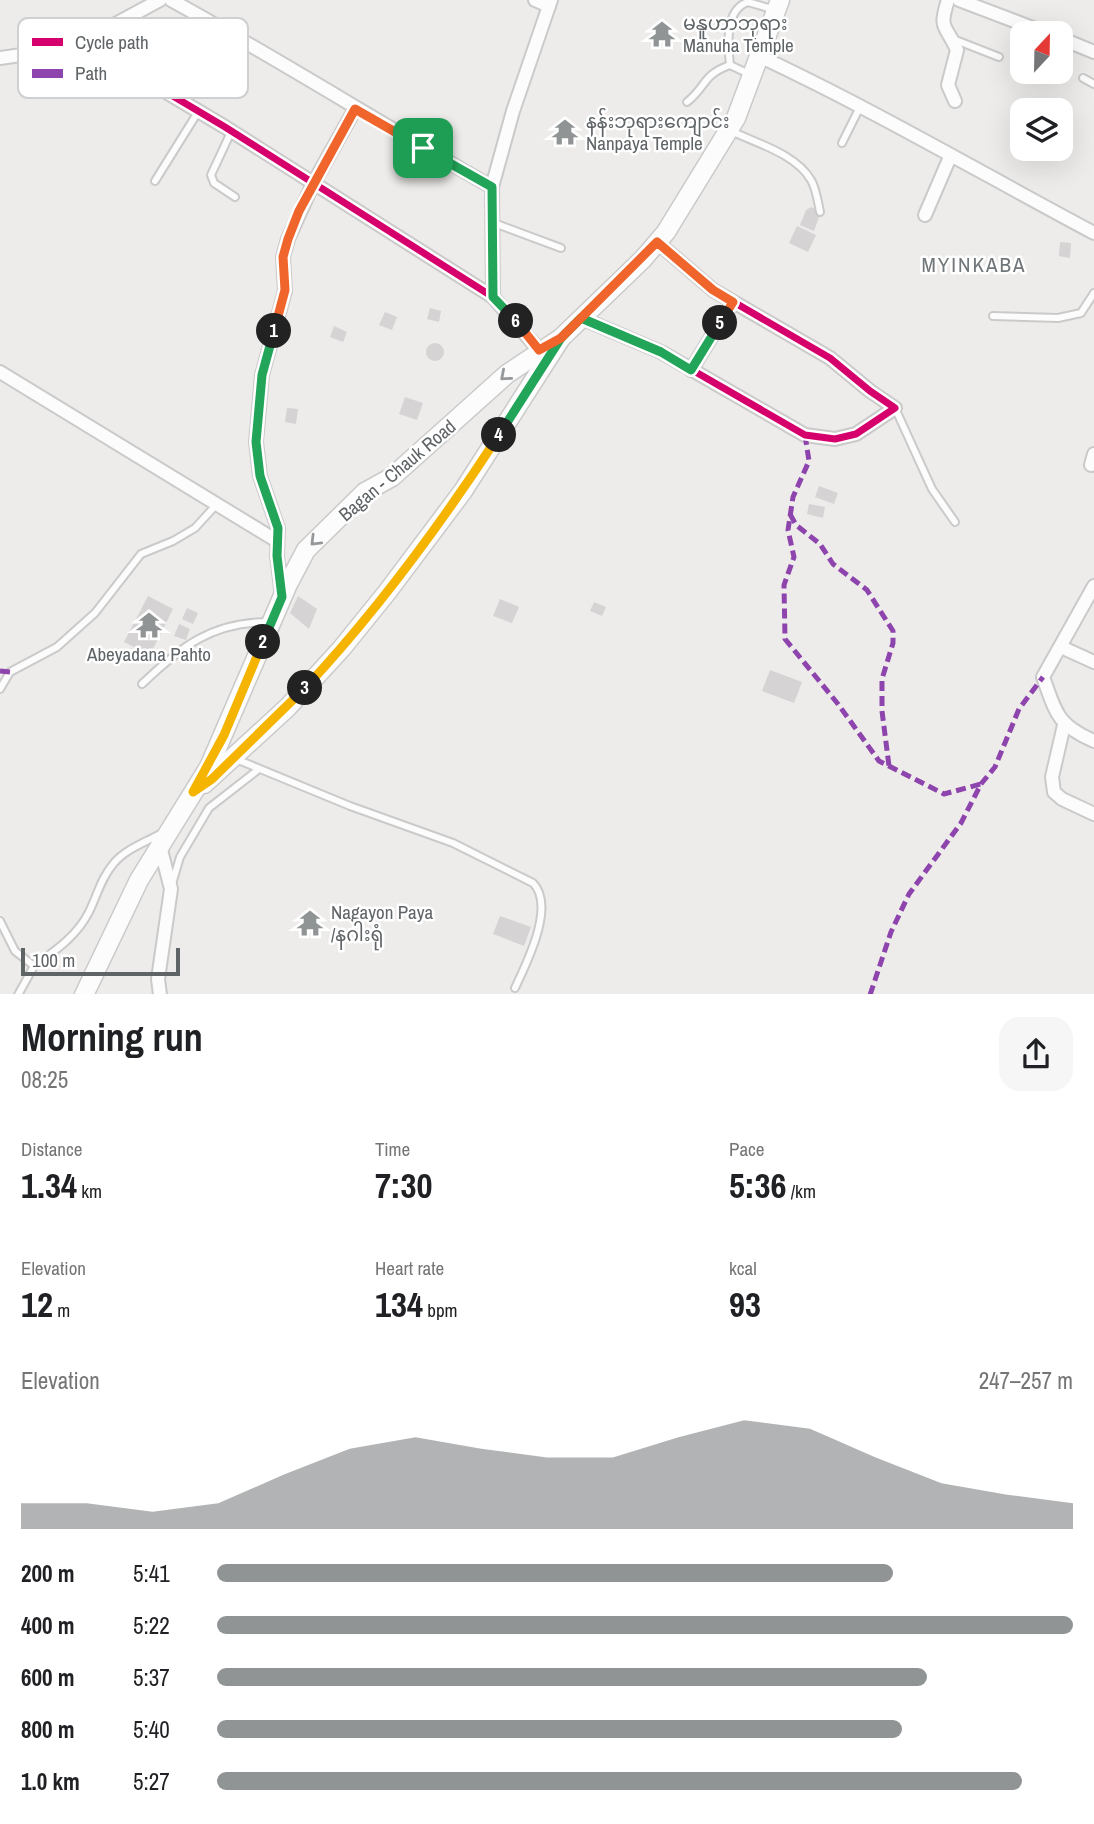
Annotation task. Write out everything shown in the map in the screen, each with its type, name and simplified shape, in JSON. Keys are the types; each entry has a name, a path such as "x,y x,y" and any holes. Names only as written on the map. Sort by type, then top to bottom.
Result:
{"main road":[{"path":"193,792 234,758 297,697 342,648 463,491 544,355 657,242 729,130 754,76 778,5"},
{"name":"Bagan - Chauk Road","path":"84,994 124,908 224,735 282,597 306,550 365,492 392,477 507,374 544,355"}],"street":[{"path":"127,18 160,0"},
{"path":"171,0 203,18"},
{"path":"493,297 492,187 513,111 550,3 535,0"},
{"path":"948,0 943,17 948,37 957,50 948,85 955,101"},
{"path":"959,0 1014,21"},
{"path":"248,43 299,72 355,109 492,187"},
{"path":"1073,43 1094,52"},
{"path":"0,58 18,55"},
{"path":"761,57 861,105 950,157 1094,233"},
{"path":"175,98 493,297 544,355"},
{"path":"282,597 278,528 260,476 256,442 262,375 285,290 283,257 299,211 355,109"},
{"path":"925,215 950,157"},
{"path":"581,318 661,352 805,435 822,440 856,434 895,408 830,358 703,283 657,242"},
{"path":"691,370 733,302"},
{"path":"0,372 277,541"},
{"path":"1094,586 1043,677 1054,707 1064,724 1094,741"},
{"path":"1061,647 1094,663"},
{"path":"1064,724 1052,777 1054,792 1094,814"},
{"path":"160,846 171,888 159,967 160,994"}],"lane":[{"path":"730,65 728,44 737,8 748,2 778,5"},
{"path":"948,37 999,57"},
{"path":"687,102 697,94 710,73 730,65 754,76"},
{"path":"1083,78 1094,84"},
{"path":"842,143 861,105"},
{"path":"155,181 198,112"},
{"path":"729,130 781,154 796,164 811,179 820,212"},
{"path":"231,132 211,176 214,183 235,198"},
{"path":"493,223 561,248"},
{"path":"993,316 1058,318 1081,313 1094,293"},
{"path":"895,408 932,489 955,522"},
{"path":"0,689 10,672 57,648 94,613 141,554 173,541 195,528 216,505"},
{"path":"142,684 173,656 202,637 240,622 272,622"},
{"path":"234,758 350,806 453,844 533,883 541,895 541,920 528,960 515,988"},
{"path":"171,888 180,857 209,808 259,769"},
{"path":"19,994 34,966 71,938 88,915 101,883 114,863 130,849 170,829"},
{"path":"0,921 15,951 34,966"}],"building":[{"path":"811,207 818,210 819,217 814,231 800,225 806,210"},
{"path":"797,226 816,235 808,252 789,243"},
{"path":"1060,242 1071,243 1070,258 1059,256"},
{"path":"430,308 441,311 439,322 427,319"},
{"path":"385,312 397,317 392,330 379,325"},
{"path":"334,326 347,332 343,342 330,337"},
{"path":"431,343 439,343 444,352 442,359 431,361 426,356 426,348"},
{"path":"405,397 423,403 417,420 399,414"},
{"path":"287,408 298,409 296,424 285,422"},
{"path":"819,486 838,493 834,504 815,497"},
{"path":"809,504 825,507 823,518 807,514"},
{"name":"Abeyadana Pahto","path":"148,596 173,609 150,655 124,642"},
{"path":"298,596 317,609 309,629 290,613"},
{"path":"500,599 519,607 512,623 493,616"},
{"path":"594,602 606,607 602,616 590,611"},
{"path":"187,608 198,613 193,624 182,619"},
{"path":"179,624 190,629 186,640 174,636"},
{"path":"770,670 802,682 794,703 762,691"},
{"path":"500,916 531,927 524,946 493,934"}],"marked path":[{"path":"805,435 809,461 793,497 788,530 794,557 784,585 785,639 838,704 879,761 944,794 981,784"},
{"path":"790,514 796,525 820,544 833,564 867,590 893,631 893,643 882,679 882,711 889,766"},
{"path":"0,671 10,672"},
{"path":"870,994 891,932 909,894 961,823 981,784 995,767 1019,709 1043,677"}],"cycle path":[{"path":"176,98 493,297 549,360"},
{"path":"282,597 277,556 278,528 260,476 256,442 262,375 285,291 283,257 288,239 313,184 355,109"},
{"path":"581,318 661,352 805,435 835,439 856,434 895,408 830,358 713,290 657,242"}],"place":[{"name":"မနူဟာဘုရား Manuha Temple","path":"662,34"},
{"name":"နန်းဘုရားကျောင်း Nanpaya Temple","path":"565,132"},
{"name":"Abeyadana Pahto","path":"149,625"},
{"name":"Nagayon Paya /နဂါးရုံ","path":"310,923"}],"district":[{"name":"MYINKABA","path":"974,265"}],"route":[{"path":"423,148 355,109 299,211 288,239 283,257 285,290 262,375 256,442 260,476 278,528 277,556 282,597 224,735 209,767 193,792 212,779 288,707 342,648 463,491 561,338 581,318 661,352 691,370 733,302 713,290 657,242 643,259 581,318 561,338 539,350 493,297 492,187 423,148"}]}
